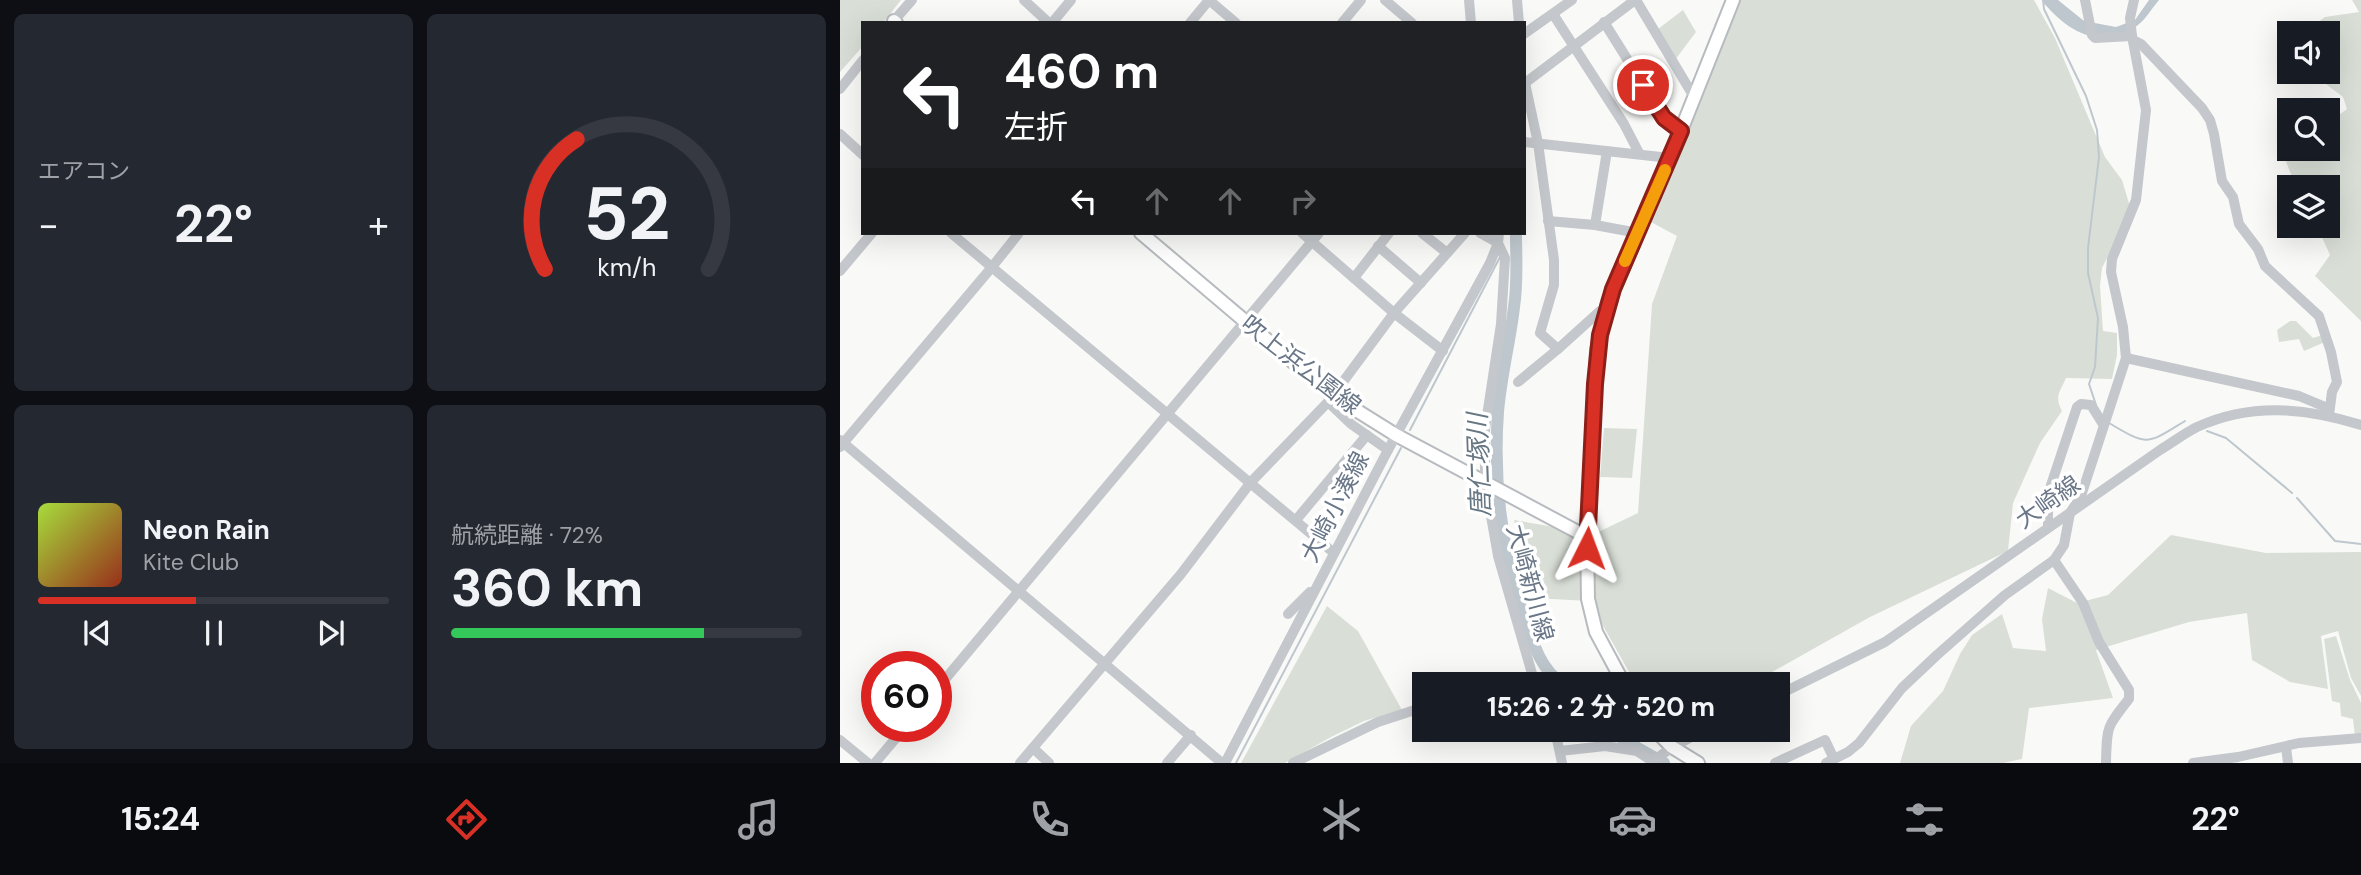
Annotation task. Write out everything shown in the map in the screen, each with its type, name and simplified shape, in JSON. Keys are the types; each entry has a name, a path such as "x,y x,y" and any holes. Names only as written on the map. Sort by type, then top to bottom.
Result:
{"main road":[{"path":"1617,672 1592,621 1586,576 1596,366 1606,309 1681,131 1728,2"},
{"name":"吹上浜公園線","path":"1143,235 1330,399 1587,537"},
{"path":"1570,528 1581,523 1589,514"},
{"path":"1658,758 1695,762"}],"street":[{"path":"895,21 912,0"},
{"path":"1024,0 1048,21"},
{"path":"1052,21 1071,0"},
{"path":"1192,21 1209,0 1234,21"},
{"path":"1344,21 1361,0"},
{"path":"1385,0 1410,21"},
{"path":"1469,0 1471,21"},
{"path":"1517,0 1519,21"},
{"path":"1526,33 1572,0"},
{"path":"1526,82 1636,0 1694,97"},
{"path":"2085,0 2092,35 2095,38 2132,37 2202,108 2212,127 2222,181 2233,197 2239,224 2258,249 2265,266 2319,316 2331,352 2337,383 2332,392 2329,415"},
{"path":"1775,763 1825,740 1830,761 1859,743 1902,688 2006,595 2054,560 2064,545 2070,513 2081,496 2126,358 2123,327 2110,272 2112,259 2136,200 2142,156 2146,110 2132,37 2130,18 2134,0"},
{"path":"1553,14 1624,124 1639,153"},
{"path":"1604,22 1664,118 1681,131"},
{"path":"840,89 861,63"},
{"path":"1526,88 1538,143 1554,260 1554,285 1541,332 1558,349"},
{"path":"840,134 861,153"},
{"path":"1526,142 1670,158"},
{"path":"1595,225 1607,151"},
{"path":"1548,221 1595,225 1638,233"},
{"path":"840,271 870,235"},
{"path":"953,235 1335,553"},
{"path":"1016,235 841,443 1224,763"},
{"path":"1354,278 1387,235"},
{"path":"1424,235 1447,253"},
{"path":"1020,763 1181,574 1251,482 1330,399 1394,313 1463,235"},
{"path":"952,671 1315,237 1354,278 1443,351"},
{"name":"大崎小湊線","path":"1224,763 1388,450 1490,263 1499,238"},
{"name":"大崎新川線","path":"1499,238 1505,258 1504,288 1485,429 1488,483 1498,556 1532,672"},
{"path":"1378,246 1421,283"},
{"path":"1518,382 1600,311 1606,309"},
{"path":"2126,358 2299,396 2323,406 2329,415"},
{"path":"1330,399 1351,424 1388,450"},
{"path":"2048,527 2048,494 2077,407 2081,404 2091,405 2103,424"},
{"name":"大崎線","path":"1790,689 1885,642 2048,527 2196,428 2221,418 2272,409 2329,415 2361,425"},
{"path":"1296,520 1367,435"},
{"path":"2054,560 2083,603 2099,642 2129,690 2129,699 2108,728 2106,763"},
{"path":"1289,614 1320,582"},
{"path":"1293,763 1378,722 1412,711"},
{"path":"1167,763 1191,735"},
{"path":"2193,763 2332,739 2361,738"},
{"path":"840,740 868,763"},
{"path":"875,763 893,742"},
{"path":"1558,742 1562,763"},
{"path":"1560,751 1605,746 1637,751 1658,758 1685,742"},
{"path":"1033,747 1049,763"},
{"path":"2286,747 2288,763"}],"shaded area":[{"path":"840,0 901,0 885,21 861,21 861,48 840,72"},
{"path":"1733,0 2034,0 2055,38 2105,157 2122,180 2131,210 2102,268 2100,286 2103,331 2117,333 2117,355 2112,379 2066,378 2058,398 2062,411 2040,443 2013,503 2008,551 1870,617 1772,672 1629,672 1589,601 1533,598 1514,520 1594,534 1638,513 1652,304 1677,236 1649,221"},
{"path":"2052,0 2058,0 2084,21 2116,27 2135,20 2149,0 2159,0 2138,25 2127,32 2103,34 2080,24"},
{"path":"2352,0 2361,0 2361,321 2315,276 2330,255 2322,238 2340,238 2340,175 2291,175 2286,161 2340,161 2340,114 2347,109 2343,97 2326,84 2340,84 2340,21 2320,21 2325,17 2359,12"},
{"path":"1683,10 1696,32 1675,60 1658,29"},
{"path":"2290,321 2296,321 2313,338 2323,335 2325,342 2304,351 2299,339 2279,342 2277,330"},
{"path":"1604,428 1637,429 1632,478 1600,477"},
{"path":"2171,535 2266,553 2361,552 2361,696 2351,678 2338,631 2321,636 2328,689 2290,682 2252,660 2247,613 2189,622 2096,650 2113,698 2029,708 2022,759 2003,763 1900,763 1911,726 1943,691 1972,635 2002,614 2013,648 2046,651 2042,619 2048,588 2077,603 2108,595"},
{"path":"1327,606 1358,631 1402,710 1364,721 1285,763 1241,763"},
{"path":"2336,636 2350,680 2361,703 2361,736 2355,736 2353,719 2341,716 2340,703 2332,701 2324,639"}],"waterway":[{"path":"2043,0 2044,9 2086,96 2097,130 2099,157 2088,248 2088,273 2098,318 2095,367 2089,384 2096,405"},
{"path":"2049,0 2072,21 2102,33"},
{"name":"唐仁塚川","path":"1516,235 1515,298 1498,412 1498,490 1516,591 1534,644 1550,672"},
{"path":"1410,430 1500,257"},
{"path":"2109,423 2132,436 2148,440 2185,421"},
{"path":"2207,431 2226,438 2292,493"},
{"path":"1236,763 1401,448"},
{"path":"2297,498 2335,541 2361,544"},
{"name":"唐仁塚川","path":"1627,742 1664,763"}],"slow traffic":[{"path":"1625,261 1665,170"}],"route":[{"path":"1587,548 1600,335 1613,289 1681,131 1664,118 1643,85"}]}
